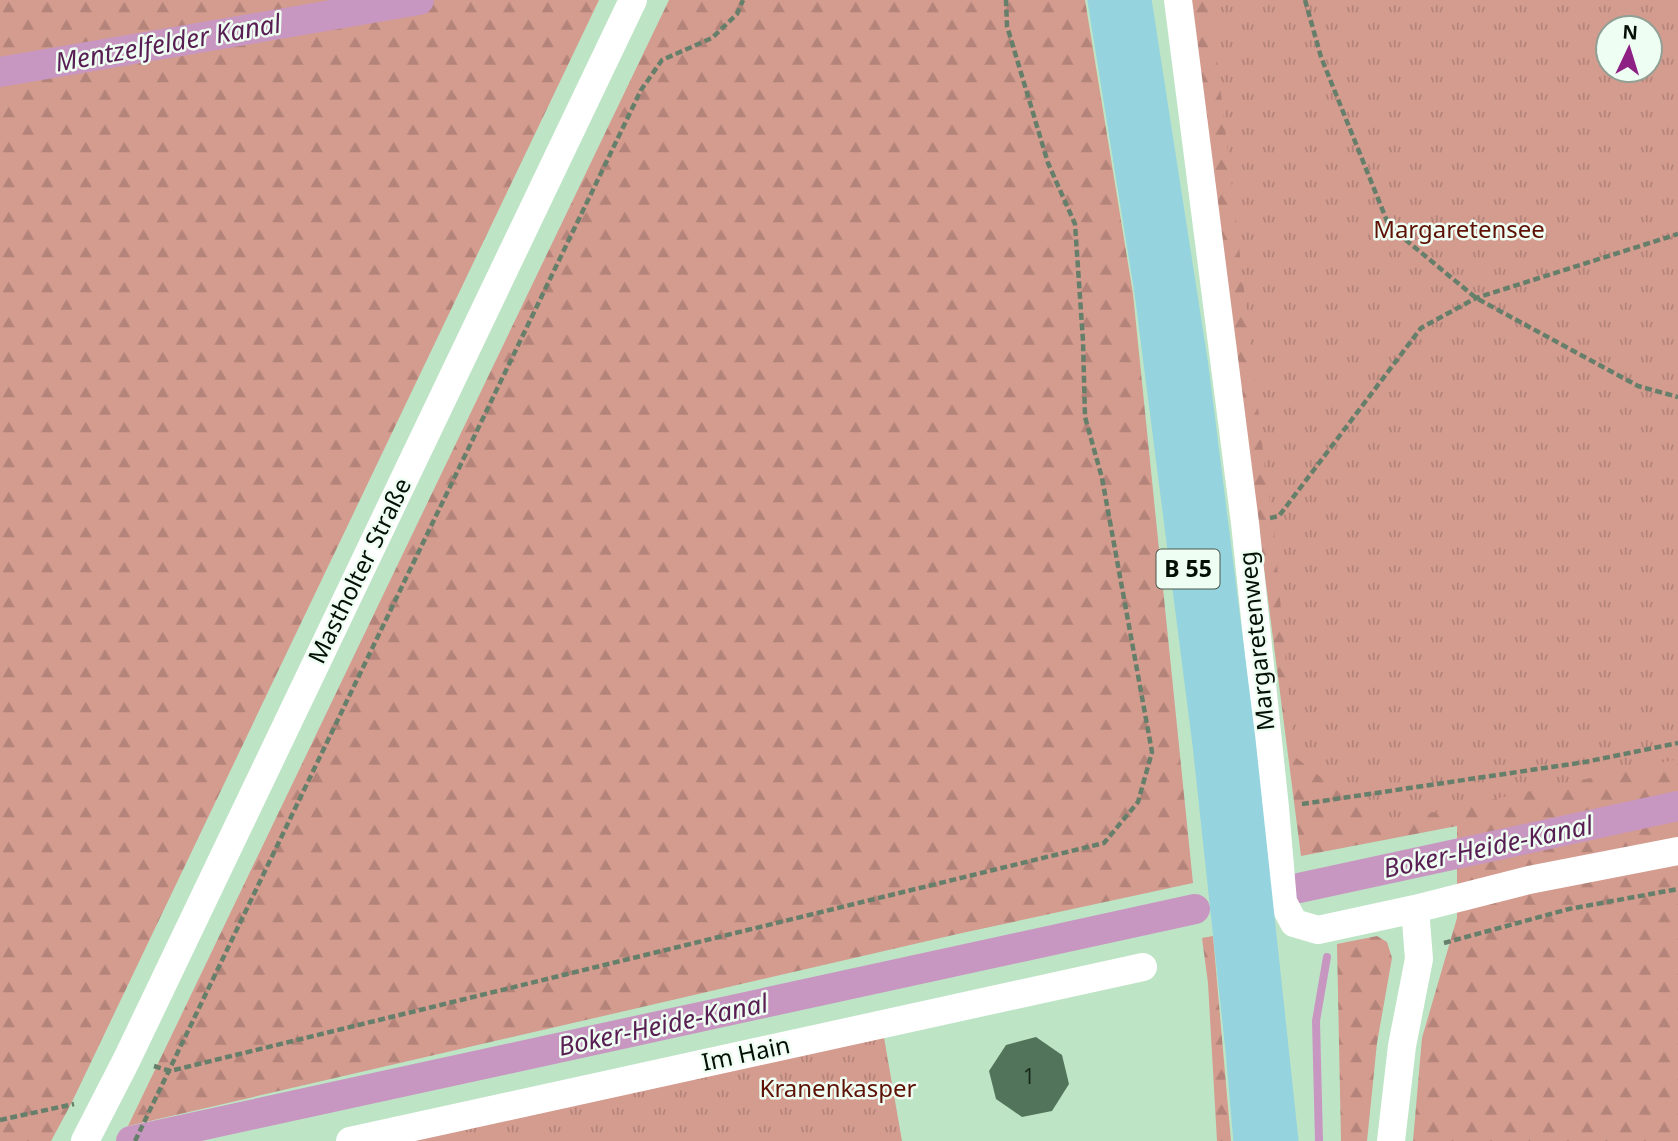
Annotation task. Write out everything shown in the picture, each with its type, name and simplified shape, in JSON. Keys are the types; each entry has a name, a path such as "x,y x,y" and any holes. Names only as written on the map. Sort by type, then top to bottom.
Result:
{"main road":[{"name":"B 55","path":"1105,0 1152,292 1210,744 1251,1141"},
{"name":"B 55","path":"1134,0 1191,367 1238,740 1281,1141"}],"street":[{"name":"Margaretenweg","path":"1178,0 1245,523 1283,902 1294,923 1318,930 1529,880 1678,851"},
{"name":"Mastholter Straße","path":"87,1122 145,1021 631,4"},
{"path":"1391,1141 1402,1046 1419,959 1415,909"},
{"name":"Im Hain","path":"350,1141 1143,967"}],"path":[{"path":"135,1141 641,90 662,60 712,38 737,14 743,0"},
{"path":"170,1071 1104,844 1138,802 1152,752 1102,478 1085,417 1075,224 1048,163 1007,26 1006,0"},
{"path":"1305,0 1321,57 1389,226 1476,298 1638,386 1678,397"},
{"path":"1245,523 1279,516 1421,328 1476,298 1678,234"},
{"path":"1275,808 1586,762 1678,743"},
{"path":"1418,950 1569,909 1678,889"},
{"path":"0,1120 71,1104 87,1122"}],"green space":[{"path":"0,0 599,0 51,1141 0,1141"},
{"path":"669,0 1085,0 1133,294 1193,883 962,933 128,1126"},
{"name":"Margaretensee","path":"1191,0 1336,0 1678,376 1678,1141 1413,1141 1422,1038 1457,918 1457,826 1301,856"},
{"name":"Margaretensee","path":"1210,0 1678,0 1678,759 1380,824 1294,756 1274,530"},
{"path":"1213,936 1231,1141 1217,1141 1208,983 1202,938"},
{"path":"1377,936 1387,942 1392,958 1377,1043 1367,1141 1341,1141 1337,944"},
{"name":"Kranenkasper","path":"882,1026 902,1141 366,1141"}],"building":[{"path":"1036,1037 1062,1055 1069,1084 1052,1111 1022,1117 996,1099 989,1071 1006,1045"}],"waterway":[{"name":"Mentzelfelder Kanal","path":"0,72 419,0"},
{"name":"Boker-Heide-Kanal","path":"1299,888 1678,806"},
{"name":"Boker-Heide-Kanal","path":"131,1141 1195,909"},
{"path":"1319,1141 1316,1021 1327,957"}]}
